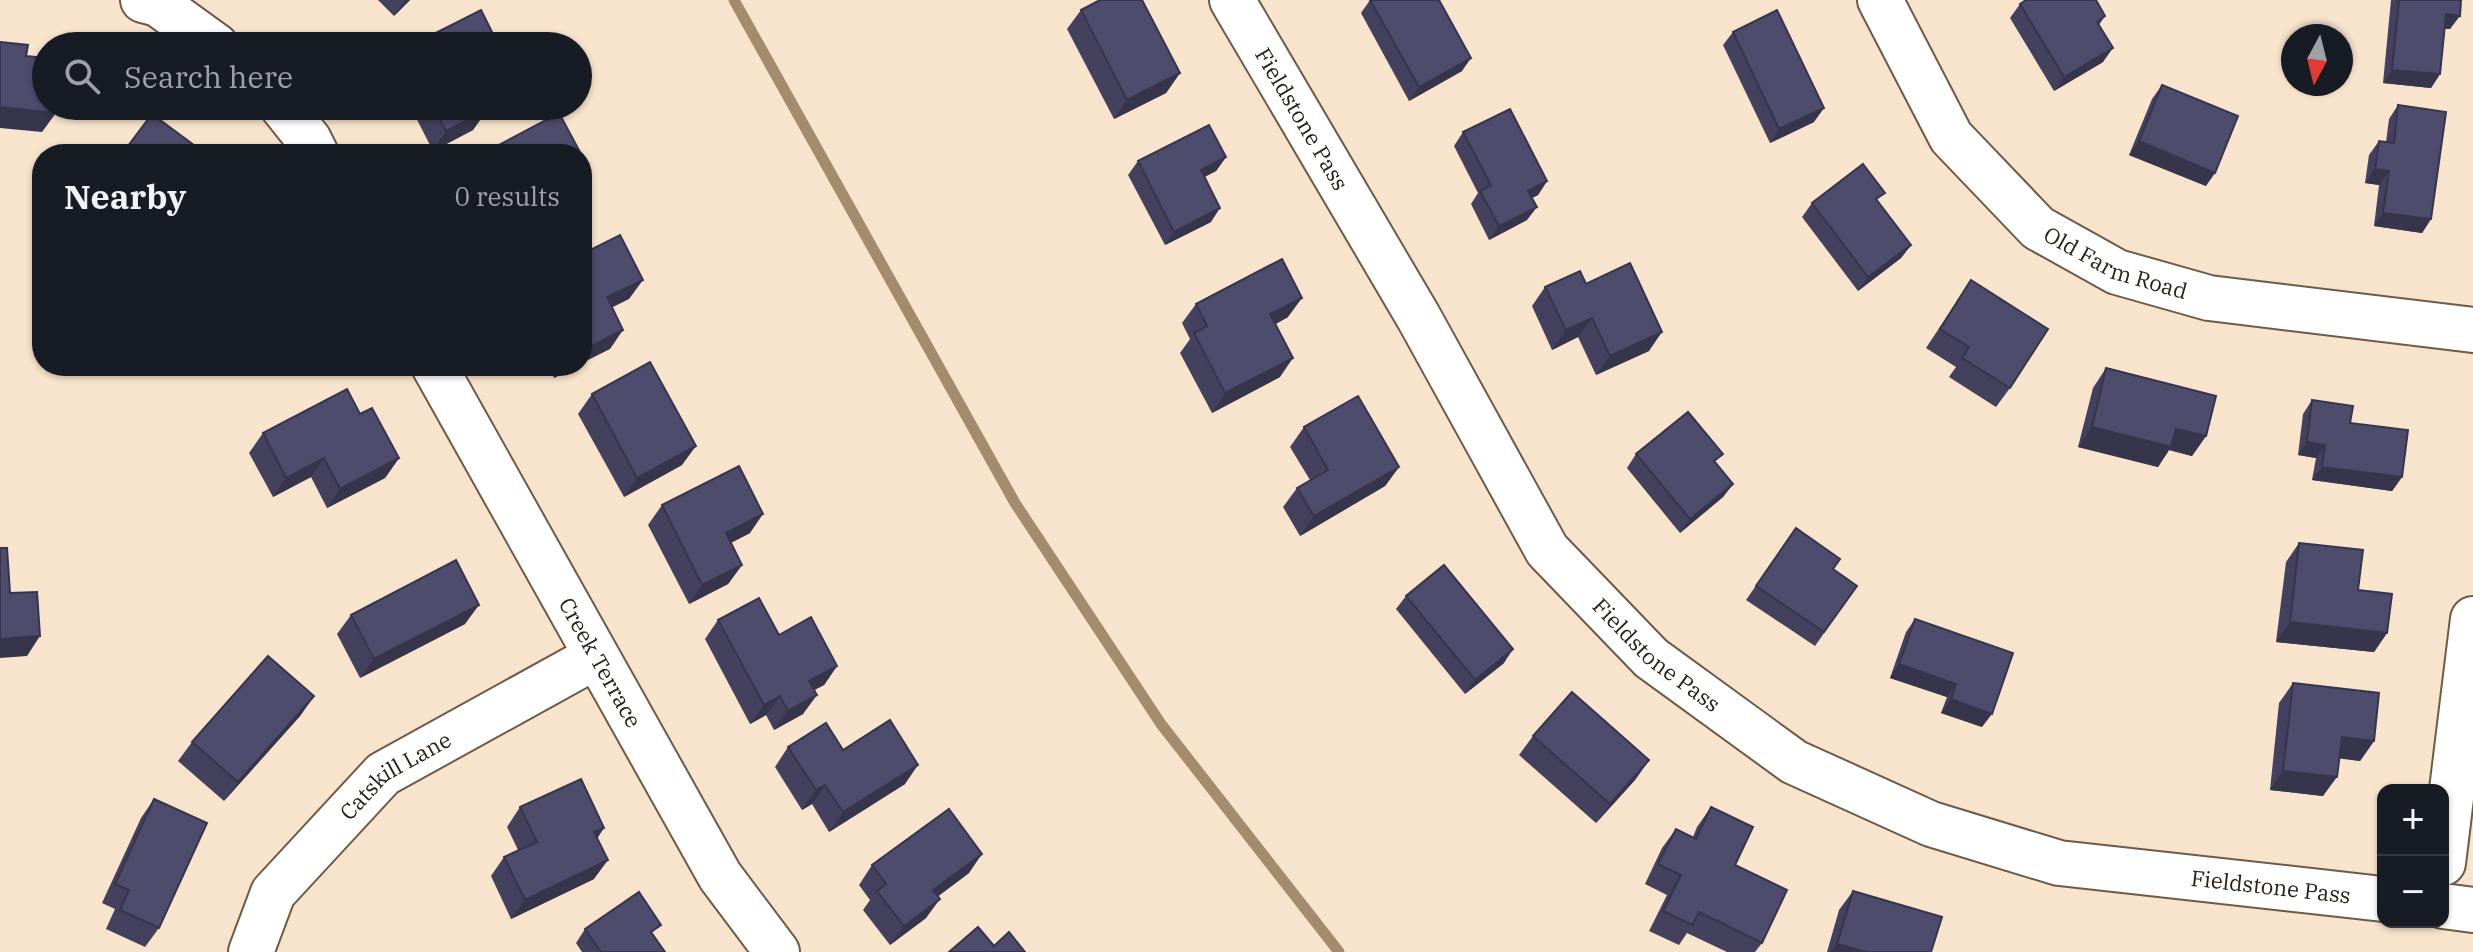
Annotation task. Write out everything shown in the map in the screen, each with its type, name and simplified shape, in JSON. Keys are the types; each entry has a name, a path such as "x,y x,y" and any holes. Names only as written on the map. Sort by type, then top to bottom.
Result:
{"street":[{"path":"143,0 158,4 197,32"},
{"name":"Fieldstone Pass","path":"1232,0 1419,318 1547,550 1651,658 1794,762 1931,824 2059,863 2377,898"},
{"name":"Old Farm Road","path":"1880,0 1951,137 2038,228 2064,243 2117,272 2209,298 2473,330"},
{"path":"292,120 309,144"},
{"name":"Creek Terrace","path":"440,376 720,876 777,952"},
{"path":"2444,856 2473,619"},
{"name":"Catskill Lane","path":"251,952 273,893 383,774 595,657"},
{"path":"2449,907 2473,910"}],"building":[{"path":"1100,0 1142,0 1180,73 1127,100 1081,10"},
{"path":"1370,0 1439,0 1471,58 1419,87"},
{"path":"2026,0 2096,0 2105,16 2097,22 2113,48 2064,77 2020,4"},
{"path":"2399,0 2461,0 2460,16 2446,14 2440,74 2392,70"},
{"path":"481,10 492,32 438,32"},
{"path":"1777,10 1824,108 1779,129 1733,32"},
{"path":"0,42 28,45 26,56 32,57 32,110 1,107 0,119"},
{"path":"2162,85 2238,116 2215,173 2139,141"},
{"path":"2398,105 2446,112 2431,219 2383,213 2389,171 2375,169 2379,141 2394,143"},
{"path":"1510,109 1547,181 1528,191 1537,207 1499,226 1480,191 1491,185 1463,132"},
{"path":"148,120 160,120 192,144 130,144"},
{"path":"440,120 467,120 446,131"},
{"path":"546,120 563,120 576,144 501,144"},
{"path":"1209,125 1226,157 1201,170 1220,208 1174,232 1138,161"},
{"path":"1863,164 1885,193 1876,199 1911,245 1868,277 1812,203"},
{"path":"620,235 643,280 607,297 623,330 592,346 592,249"},
{"path":"1282,259 1302,298 1270,314 1293,358 1225,393 1194,333 1207,326 1196,304"},
{"path":"1630,263 1662,332 1610,356 1592,318 1566,330 1545,287 1580,271 1586,284"},
{"path":"1971,280 2048,329 2010,388 1962,358 1969,347 1940,329"},
{"path":"650,362 696,446 637,478 592,394"},
{"path":"2106,368 2216,396 2206,436 2176,429 2171,447 2092,427"},
{"path":"347,389 360,414 372,408 399,458 340,489 324,458 286,478 263,433"},
{"path":"1358,396 1399,467 1314,516 1297,488 1328,470 1304,427"},
{"path":"2312,400 2353,406 2350,423 2408,430 2402,477 2322,467 2325,445 2307,442"},
{"path":"1688,412 1723,454 1714,461 1733,484 1690,519 1636,454"},
{"path":"739,466 763,514 726,533 742,565 702,585 662,505"},
{"path":"1796,528 1840,559 1833,569 1857,586 1824,632 1756,586"},
{"path":"2299,543 2363,550 2358,590 2392,594 2387,633 2290,622"},
{"path":"0,548 7,548 10,593 37,592 40,636 0,639"},
{"path":"456,560 479,605 374,659 351,615"},
{"path":"1444,565 1513,649 1475,680 1406,596"},
{"path":"759,598 779,635 811,617 837,666 809,681 817,695 788,711 780,696 764,705 718,620"},
{"path":"1915,619 2013,653 1992,714 1951,699 1956,684 1899,664"},
{"path":"268,656 314,696 238,782 192,742"},
{"path":"2293,683 2379,693 2374,741 2342,737 2337,777 2283,771"},
{"path":"1572,692 1649,760 1610,804 1533,736"},
{"path":"890,720 918,765 843,812 825,785 816,790 788,747 826,723 843,750"},
{"path":"581,779 604,828 594,832 608,860 525,900 504,857 537,842 520,807"},
{"path":"154,799 207,823 159,928 120,910 129,890 115,884"},
{"path":"1711,807 1753,827 1735,865 1787,890 1762,943 1699,912 1692,925 1663,911 1681,875 1658,864 1676,829 1696,839"},
{"path":"949,809 982,854 933,890 940,899 904,926 877,891 886,884 872,865"},
{"path":"1853,891 1942,917 1931,952 1866,952 1837,944"},
{"path":"639,892 661,925 651,932 665,952 601,952 585,929"},
{"path":"978,927 994,946 1009,932 1025,952 949,952"}],"waterway":[{"path":"734,0 1015,503 1161,724 1339,952"}]}
